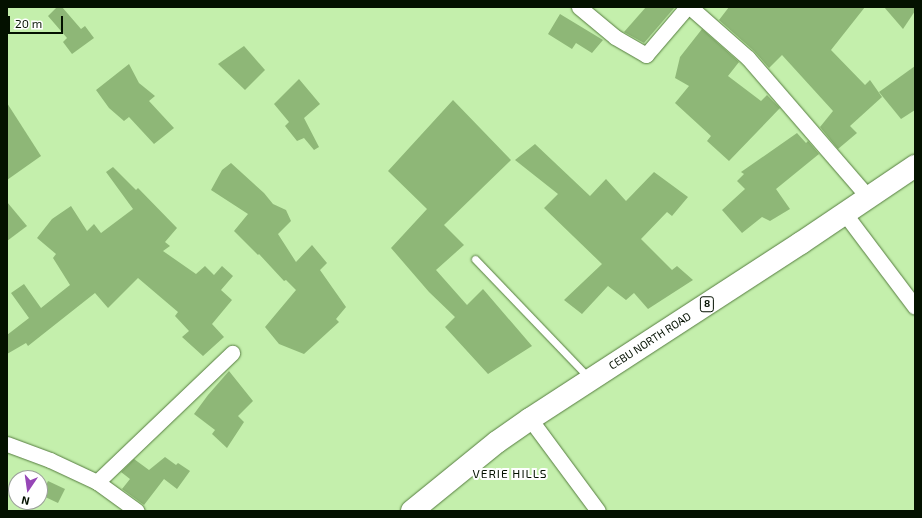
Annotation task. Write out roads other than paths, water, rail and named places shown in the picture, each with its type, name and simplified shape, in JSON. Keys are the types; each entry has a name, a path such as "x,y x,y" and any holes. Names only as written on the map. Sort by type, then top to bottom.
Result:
{"main road":[{"name":"CEBU NORTH ROAD","path":"412,511 497,442 530,419 845,214 915,166"}],"street":[{"path":"579,7 615,37 646,55 687,7"},
{"path":"690,7 748,58 869,198"},
{"path":"845,214 915,307"},
{"path":"97,482 232,353"},
{"path":"530,419 598,511"},
{"path":"7,444 50,460 97,482 137,511"}],"lane":[{"path":"475,259 590,380"}],"district":[{"name":"VERIE HILLS","path":"510,474"}]}
